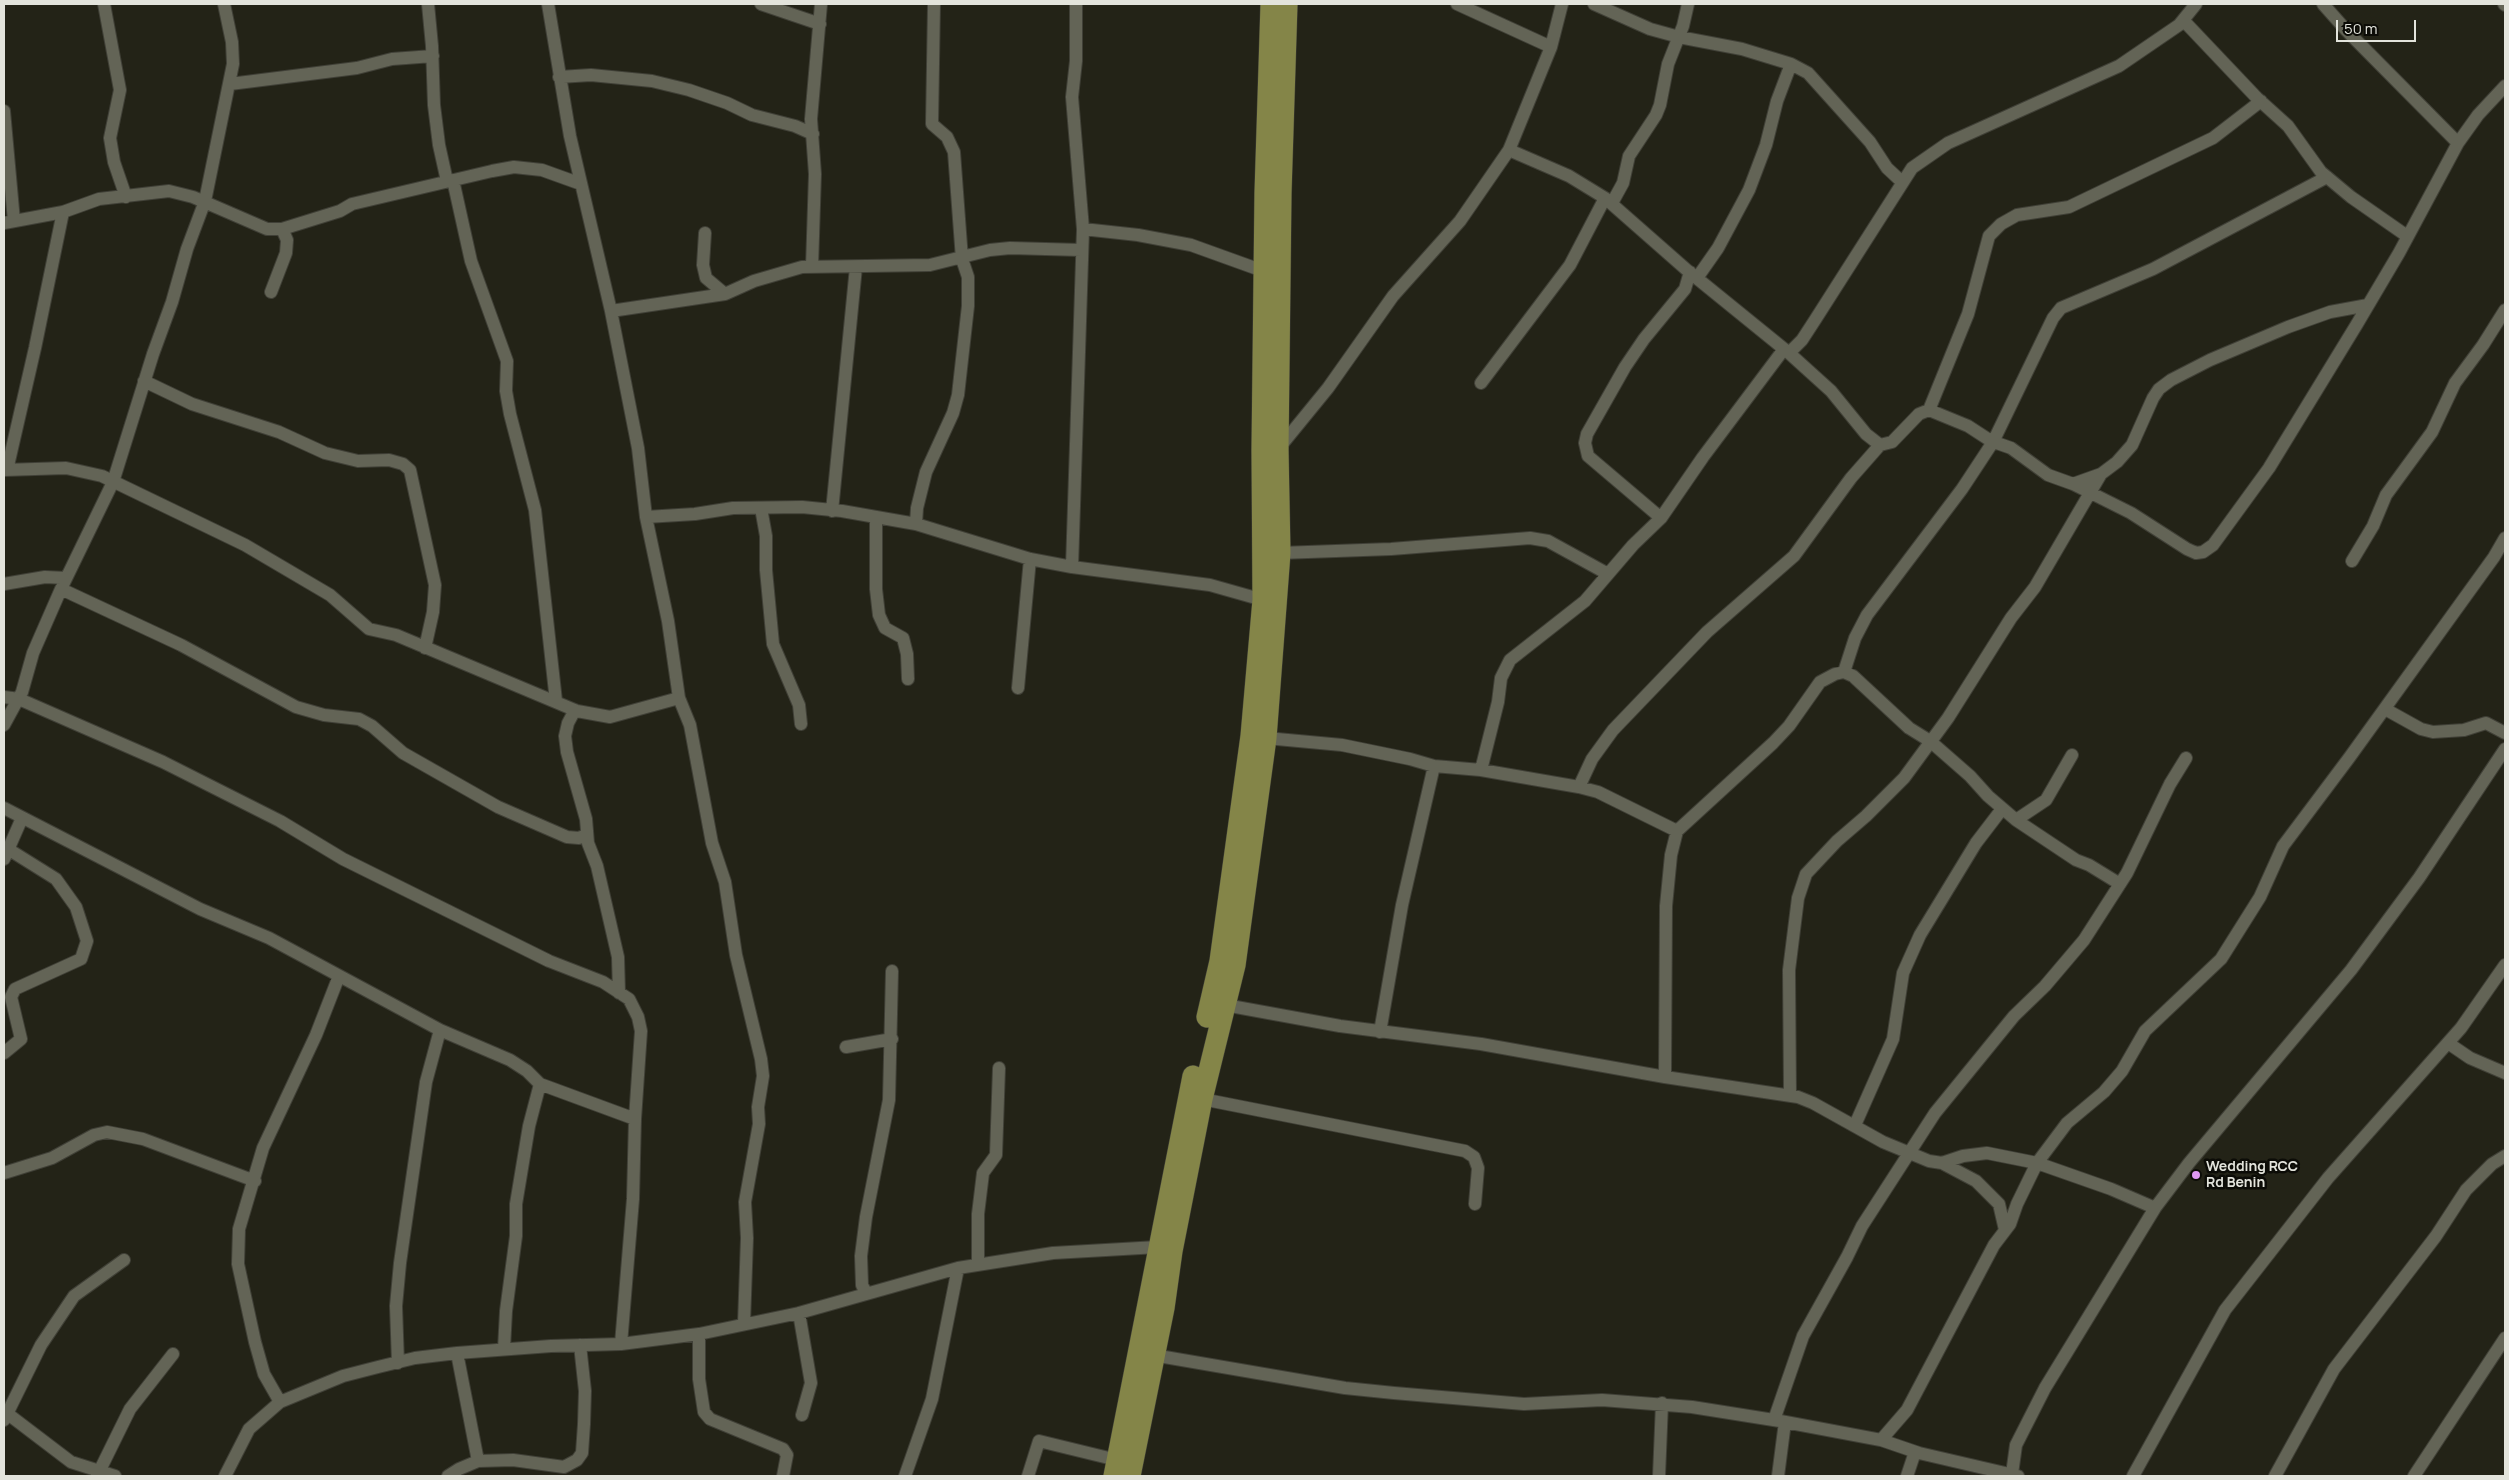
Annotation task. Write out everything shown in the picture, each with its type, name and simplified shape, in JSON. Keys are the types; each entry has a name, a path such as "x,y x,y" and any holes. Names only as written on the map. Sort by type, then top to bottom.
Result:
{"highway":[{"path":"1120,1471 1158,1248 1188,1096 1220,961 1251,736 1263,600 1262,450 1266,272 1265,193 1271,4"},
{"path":"1120,1471 1153,1355 1202,1099 1235,965 1266,738 1280,553 1278,450 1281,194 1287,4"}],"street":[{"path":"104,4 120,90 110,138 114,162 126,196"},
{"path":"4,726 19,698 33,653 63,583 112,482 205,201 233,64 232,42 224,4"},
{"path":"428,4 434,105 439,145 471,261 507,361 506,391 536,518 556,701"},
{"path":"548,4 558,77 611,311 638,448 646,517 668,621 679,698 690,725 712,843 725,882 736,955 761,1059 762,1076 758,1124 745,1202 744,1324"},
{"path":"762,4 820,24"},
{"path":"812,267 815,174 811,119 821,4"},
{"path":"916,524 917,508 926,472 953,413 962,376 968,306 968,278 962,259 954,152 947,137 932,124 934,4"},
{"path":"1072,567 1083,229 1072,97 1076,61 1076,4"},
{"path":"1457,4 1551,47"},
{"path":"1278,450 1328,388 1393,296 1460,221 1509,150 1551,47 1562,4"},
{"path":"1594,4 1650,29 1679,37 1724,44 1791,64 1808,74 1870,142 1887,168 1902,182"},
{"path":"1481,384 1570,265 1608,201 1623,183 1629,156 1656,115 1664,89 1668,64 1679,37 1688,4"},
{"path":"1481,770 1498,702 1501,678 1507,664 1573,613 1661,518 1703,457 1787,351 1811,327 1912,168 1936,150 1994,121 2119,66 2158,40 2183,20 2196,4"},
{"path":"2323,4 2346,30 2458,143"},
{"path":"2183,20 2260,101 2288,126 2321,172 2407,236"},
{"path":"230,84 357,68 392,60 432,56"},
{"path":"1661,518 1588,456 1585,443 1587,434 1625,367 1644,340 1685,289 1693,275 1718,248 1749,190 1766,145 1777,101 1791,64"},
{"path":"558,77 591,75 652,81 689,90 727,103 752,115 795,126 813,134"},
{"path":"1929,410 1968,426 1993,442 2011,448 2048,475 2073,484 2131,513 2187,549 2196,553 2203,552 2213,545 2269,468 2368,304 2458,143 2478,115 2505,86"},
{"path":"1578,787 1592,759 1613,730 1706,632 1794,556 1851,478 1880,445 1892,442 1910,420 1929,410 1968,314 1989,236 2001,224 2024,214 2069,207 2213,138 2260,101"},
{"path":"4,111 9,222 63,212 99,199 169,191 180,192 205,201 267,228 282,230 340,211 352,204 450,180 514,167 542,170 581,184"},
{"path":"1509,150 1569,176 1608,201 1693,275 1787,351 1831,392 1866,434 1880,445"},
{"path":"1844,672 1855,638 1867,615 1962,489 1993,442 2053,318 2061,308 2153,269 2327,177"},
{"path":"63,212 36,348 5,470 66,468 90,473 112,482 245,545 330,595 369,629 396,636 575,710 596,716 610,717 679,698"},
{"path":"1083,229 1138,235 1191,246 1266,272"},
{"path":"270,292 286,253 287,240 282,230"},
{"path":"705,232 703,265 706,278 725,294"},
{"path":"611,311 725,294 786,270 812,267 930,265 962,259 990,250 1010,248 1082,250"},
{"path":"832,511 856,267"},
{"path":"2073,484 2100,474 2118,462 2132,445 2153,398 2159,389 2171,380 2210,360 2288,327 2330,312 2368,304"},
{"path":"2352,561 2373,526 2386,496 2432,432 2455,383 2483,345 2505,310"},
{"path":"144,381 192,404 279,432 326,453 358,461 389,460 403,464 410,470 414,480 435,585 433,612 425,648"},
{"path":"1790,1096 1789,970 1801,884 1815,862 1904,778 1963,696 2012,618 2035,587 2058,544 2090,494 2100,474"},
{"path":"646,517 761,508 802,507 832,511 916,524 1030,559 1072,567 1210,585 1263,600"},
{"path":"761,508 766,536 766,570 773,644 799,705 801,724"},
{"path":"876,518 875,570 879,614 885,628 903,638 908,654 908,679"},
{"path":"1280,553 1391,549 1530,538 1548,541 1608,574"},
{"path":"1881,1440 1907,1410 1994,1244 2010,1224 2017,1204 2037,1163 2067,1123 2104,1092 2122,1071 2145,1031 2220,959 2260,897 2283,846 2385,709 2494,557 2505,538"},
{"path":"1018,688 1030,559"},
{"path":"4,584 45,577 63,583 296,707 324,716 358,719 372,726 404,753 498,806 567,837 579,838 586,835"},
{"path":"1665,1077 1666,906 1671,854 1677,831 1773,743 1789,726 1820,682 1835,674 1844,672 1861,682 1909,728 1930,741 2016,820 2076,860 2089,865 2120,884"},
{"path":"4,697 19,698 164,762 280,821 351,863 549,961 603,982 633,1005 641,1030 635,1119 633,1200 621,1344"},
{"path":"2385,709 2421,729 2433,732 2464,730 2486,723 2505,732"},
{"path":"575,710 568,723 565,736 586,819 586,835 597,866 618,957 619,993"},
{"path":"1266,738 1342,745 1434,766 1481,770 1578,787 1598,792 1677,831"},
{"path":"1153,1355 1345,1388 1394,1394 1524,1404 1602,1400 1662,1403 1779,1421 1881,1440 1915,1452 2015,1475 2016,1445 2045,1388 2155,1208 2189,1163 2351,970 2419,878 2505,749"},
{"path":"2016,820 2046,800 2072,755"},
{"path":"1778,1476 1779,1421 1804,1336 1848,1257 1862,1226 1935,1113 2014,1016 2045,986 2084,940 2120,884 2170,784 2186,758"},
{"path":"1380,1032 1385,991 1402,905 1434,766"},
{"path":"4,808 200,909 269,938 440,1030 510,1060 527,1071 540,1084 635,1119"},
{"path":"1855,1125 1892,1039 1903,973 1920,935 1976,843 2002,809"},
{"path":"4,1053 21,1039 11,997 15,989 81,959 88,941 76,907 56,879 6,854 22,818"},
{"path":"2133,1476 2225,1310 2366,1132 2412,1085 2448,1043 2505,965"},
{"path":"866,1293 862,1285 861,1256 866,1217 889,1100 892,1038 892,971"},
{"path":"280,1402 264,1374 238,1264 239,1229 248,1193 254,1181 264,1148 316,1035 339,976"},
{"path":"1225,1005 1380,1032 1481,1044 1665,1077 1790,1096 1813,1103 1842,1120 1855,1125 1882,1142 1929,1161 1942,1163 1976,1181 1998,1204 2005,1230"},
{"path":"398,1363 396,1306 400,1263 426,1082 440,1030"},
{"path":"846,1047 892,1038"},
{"path":"2448,1043 2470,1058 2505,1073"},
{"path":"978,1265 978,1214 984,1173 996,1155 999,1068"},
{"path":"504,1350 506,1311 516,1236 516,1204 529,1126 540,1084"},
{"path":"1202,1099 1465,1151 1474,1157 1478,1168 1475,1204"},
{"path":"4,1173 52,1158 94,1135 107,1132 143,1139 254,1181"},
{"path":"1942,1163 1962,1156 1987,1153 2037,1163 2111,1189 2155,1208"},
{"path":"2275,1476 2334,1369 2436,1236 2466,1190 2492,1164 2505,1156"},
{"path":"225,1476 249,1429 280,1402 343,1376 415,1358 580,1344 621,1344 699,1334 799,1312 958,1268 1053,1253 1158,1248"},
{"path":"115,1476 98,1473 71,1462 5,1415 41,1345 74,1296 124,1260"},
{"path":"905,1476 932,1399 958,1268"},
{"path":"799,1312 811,1383 802,1415"},
{"path":"699,1334 699,1379 704,1412 710,1419 783,1449 787,1455 783,1476"},
{"path":"2414,1476 2505,1338"},
{"path":"448,1476 459,1468 478,1461 513,1460 564,1467 577,1460 582,1453 585,1392 580,1344"},
{"path":"457,1353 478,1461"},
{"path":"98,1473 130,1409 173,1354"},
{"path":"1659,1476 1662,1403"},
{"path":"1028,1476 1039,1441 1120,1471"},
{"path":"1907,1476 1915,1452"}],"place":[{"name":"Wedding RCC Rd Benin","path":"2196,1175"}]}
